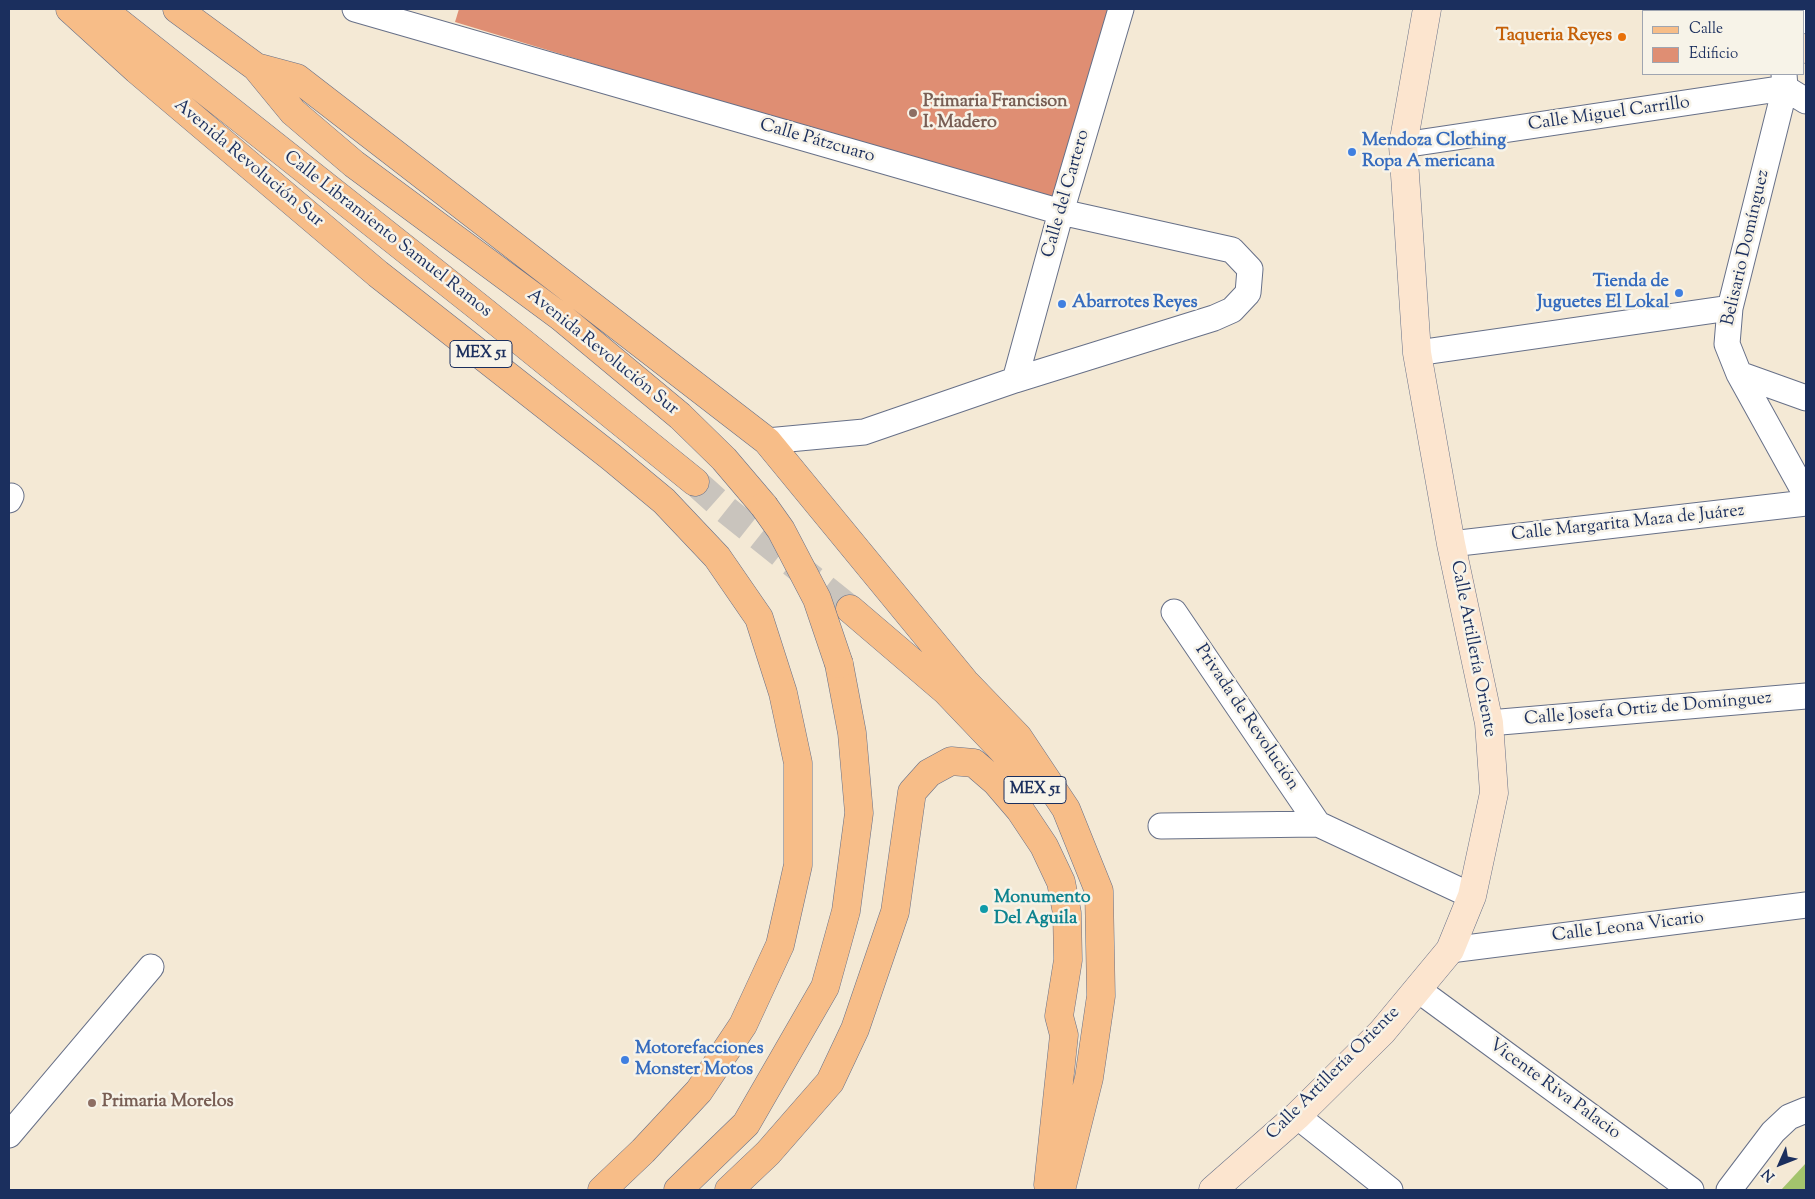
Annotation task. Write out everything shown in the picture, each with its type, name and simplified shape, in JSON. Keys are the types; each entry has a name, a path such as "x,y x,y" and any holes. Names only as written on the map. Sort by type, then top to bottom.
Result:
{"main road":[{"name":"Avenida Revolución Sur","path":"70,9 137,70 378,274 611,456 664,502 717,557 759,618 783,692 798,763 798,865 780,945 743,1025 699,1091 643,1151 602,1190"},
{"name":"Calle Libramiento Samuel Ramos","path":"102,9 481,309 695,482"},
{"name":"Avenida Revolución Sur","path":"177,9 256,67 293,112 354,164 561,317 680,416 724,459 764,506 781,530 817,599 839,664 852,733 859,813 846,910 825,987 746,1124 678,1190"},
{"path":"256,67 297,78 767,441 965,682 1018,737 1066,809 1099,891 1101,996 1089,1078 1061,1190"},
{"name":"MEX 51","path":"850,609 946,692 1028,777 1061,837 1081,900 1084,984 1076,1022 1064,1035"},
{"path":"729,1190 768,1153 830,1082 855,1029 895,912 912,792 929,773 951,761 974,763 996,782 1020,810 1044,846 1061,882 1067,913 1068,960 1059,1016 1064,1035 1047,1190"}],"street":[{"name":"Calle Pátzcuaro","path":"356,9 1061,212 1232,250 1250,269 1248,293 1232,310 1214,318 1016,380"},
{"name":"Calle del Cartero","path":"1016,380 1061,212 1121,9"},
{"name":"Calle Artillería Oriente","path":"1213,1190 1297,1116 1382,1032 1450,950 1472,896 1494,793 1489,723 1451,544 1416,353 1403,145 1427,9"},
{"name":"Calle Miguel Carrillo","path":"1403,145 1784,81"},
{"path":"1784,81 1806,102"},
{"name":"Belisario Domínguez","path":"1784,81 1730,308 1727,344 1739,374 1806,495"},
{"path":"1416,353 1730,308"},
{"path":"1739,374 1806,398"},
{"path":"767,441 864,432 1016,380"},
{"name":"Calle Margarita Maza de Juárez","path":"1451,544 1806,503"},
{"name":"Privada de Revolución","path":"1174,612 1318,824"},
{"name":"Calle Josefa Ortiz de Domínguez","path":"1489,723 1806,696"},
{"path":"1161,826 1318,824 1472,896"},
{"name":"Calle Leona Vicario","path":"1450,950 1806,905"},
{"path":"9,1135 151,967"},
{"name":"Vicente Riva Palacio","path":"1417,989 1690,1190"},
{"path":"1729,1190 1773,1132 1798,1113"},
{"path":"1297,1116 1390,1190"}],"green space":[{"path":"1806,1163 1806,1190 1781,1190"}],"building":[{"name":"Primaria Francison I. Madero","path":"459,9 1113,9 1059,205 455,22"}],"tunnel":[{"path":"695,482 725,509 850,609"}],"place":[{"name":"Taqueria Reyes","path":"1622,37"},
{"name":"Primaria Francison I. Madero","path":"913,113"},
{"name":"Mendoza Clothing Ropa A mericana","path":"1352,152"},
{"name":"Tienda de Juguetes El Lokal","path":"1679,293"},
{"name":"Abarrotes Reyes","path":"1062,304"},
{"name":"Monumento Del Aguila","path":"984,909"},
{"name":"Motorefacciones Monster Motos","path":"625,1060"},
{"name":"Primaria Morelos","path":"92,1103"}]}
